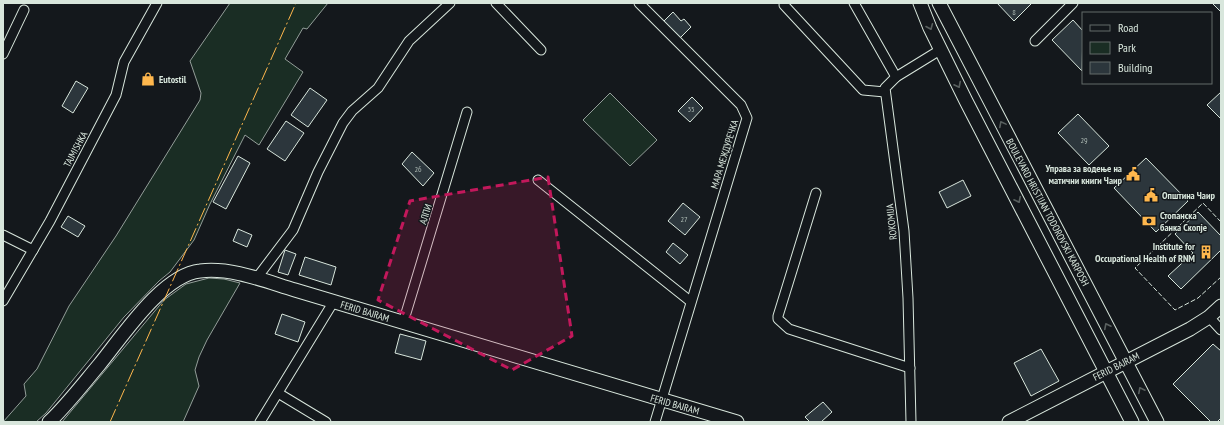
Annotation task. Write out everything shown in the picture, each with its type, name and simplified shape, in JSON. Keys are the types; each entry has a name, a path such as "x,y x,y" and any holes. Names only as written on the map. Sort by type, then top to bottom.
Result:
{"street":[{"name":"TAJMISHKA","path":"3,301 33,250 116,95 124,62 157,3"},
{"path":"256,279 293,230 318,172 343,123 352,111 378,88 409,41 450,3"},
{"name":"МАРА МЕЖДУРЕЧКА","path":"639,3 741,105 746,113 746,123 690,301 655,422"},
{"path":"854,3 896,76"},
{"name":"BOULEVARD HRISTIJAN TODOROVSKI KARPOSH","path":"920,3 940,50 1132,422"},
{"name":"BOULEVARD HRISTIJAN TODOROVSKI KARPOSH","path":"939,3 1157,422"},
{"path":"1035,41 1074,3"},
{"path":"498,4 542,50"},
{"path":"784,5 863,90 885,92 887,85 896,76 940,50"},
{"path":"3,54 24,10"},
{"name":"ROKOMIJA","path":"885,92 904,231 908,298 911,422"},
{"name":"АЛПИ","path":"403,323 467,112"},
{"path":"538,180 690,301"},
{"path":"816,193 778,320 789,329 910,368"},
{"path":"3,235 33,250"},
{"name":"FERID BAJRAM","path":"49,422 74,395 136,317 154,299 178,279 198,271 207,270 236,273 334,301 662,401 737,422"},
{"path":"260,422 334,301"},
{"name":"FERID BAJRAM","path":"1009,422 1105,371 1190,329 1209,317 1221,306"},
{"path":"1209,317 1221,330"},
{"path":"278,393 326,422"}],"highlighted area":[{"path":"548,177 572,336 512,370 378,300 410,201"}],"green space":[{"path":"230,3 328,3 307,29 303,28 285,59 303,72 259,145 245,135 210,204 194,240 170,272 159,281 124,317 46,413 36,422 3,422 26,396 24,384 37,369 69,306 116,236 200,100 201,93 190,61"},
{"path":"610,93 657,140 630,166 583,120"},
{"path":"209,278 224,279 240,283 207,340 199,357 195,370 199,386 183,422 62,422 164,300 186,284"}],"building":[{"path":"997,3 1032,3 1014,21"},
{"path":"1212,3 1221,3 1221,12"},
{"path":"673,12 681,21 684,19 691,27 680,38 664,21"},
{"path":"1073,20 1082,30 1082,71 1052,40"},
{"path":"76,81 88,88 73,113 62,106"},
{"path":"310,88 327,100 308,127 291,115"},
{"path":"1221,92 1221,119 1207,105"},
{"path":"692,97 703,108 690,122 678,111"},
{"path":"1078,114 1109,146 1089,165 1058,133"},
{"path":"286,121 304,133 285,161 267,149"},
{"path":"412,152 434,173 423,186 402,164"},
{"path":"238,156 250,163 226,209 213,202"},
{"name":"Општина Чаир","path":"1146,158 1188,201 1156,232 1114,188"},
{"path":"963,180 971,196 947,208 939,192"},
{"path":"683,203 700,217 685,235 668,221"},
{"name":"Institute for Occupational Health of RNM","path":"1198,212 1221,236 1221,250 1181,289 1168,276 1193,253 1175,234"},
{"path":"68,216 85,226 78,237 61,227"},
{"path":"238,229 252,235 247,247 233,241"},
{"path":"673,243 688,255 680,264 666,252"},
{"path":"285,250 296,254 288,275 278,272"},
{"path":"305,257 336,267 331,285 299,275"},
{"path":"282,314 305,322 298,342 275,334"},
{"path":"400,334 426,341 421,360 395,353"},
{"path":"1213,344 1221,351 1221,418 1217,422 1211,422 1173,384"},
{"path":"1041,349 1059,381 1031,396 1014,363"},
{"path":"823,402 832,412 821,422 810,422 805,417"}],"fence":[{"path":"1221,222 1203,203 1135,268 1175,310 1198,298 1221,277"}],"power":[{"path":"110,422 296,3"}],"place":[{"name":"Eutostil","path":"148,79"},
{"name":"Управа за водење на матични книги Чаир","path":"1133,174"},
{"name":"Општина Чаир","path":"1151,195"},
{"name":"Стопанска банка Скопје","path":"1149,221"},
{"name":"Institute for Occupational Health of RNM","path":"1206,252"}]}
